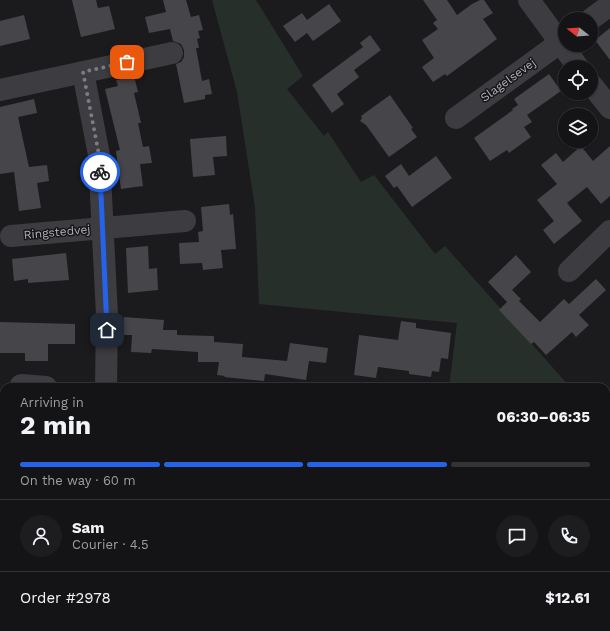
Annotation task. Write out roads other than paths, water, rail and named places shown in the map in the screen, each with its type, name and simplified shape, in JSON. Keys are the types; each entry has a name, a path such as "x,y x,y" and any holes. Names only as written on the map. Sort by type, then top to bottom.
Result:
{"street":[{"path":"529,0 558,36"},
{"path":"598,14 610,5"},
{"name":"Slagelsevej","path":"456,118 558,44"},
{"path":"0,90 172,52"},
{"name":"Ringstedvej","path":"83,72 99,155 104,228 107,316 106,383"},
{"path":"598,93 610,108"},
{"name":"Ringstedvej","path":"11,236 185,221"},
{"path":"569,271 610,231"}]}
